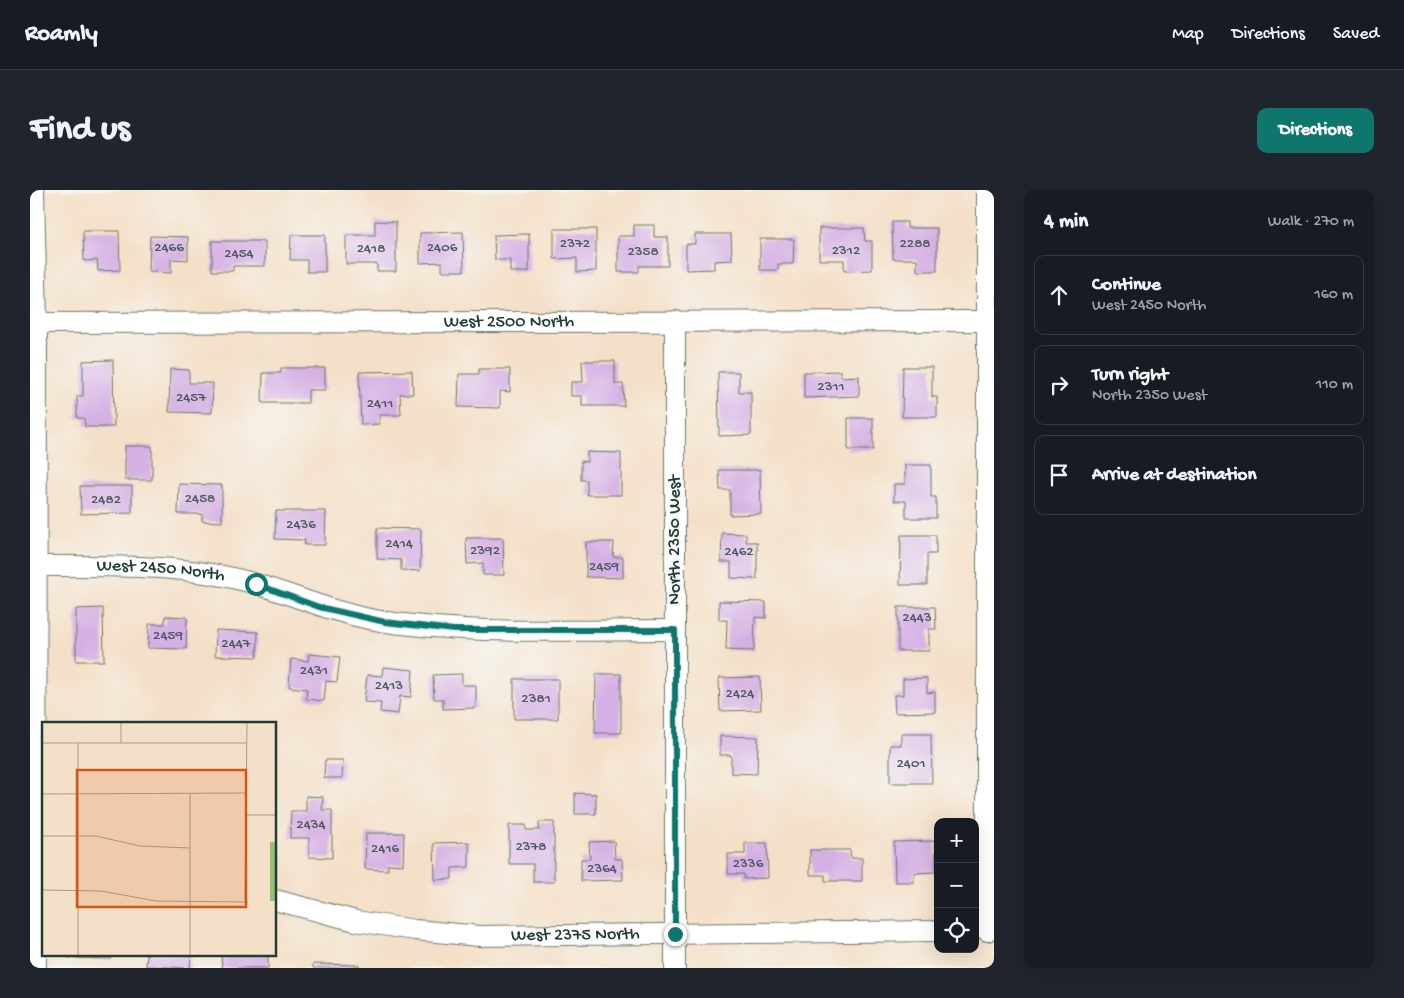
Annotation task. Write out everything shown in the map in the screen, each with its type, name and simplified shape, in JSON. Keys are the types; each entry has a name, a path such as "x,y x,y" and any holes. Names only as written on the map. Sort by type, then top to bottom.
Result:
{"street":[{"path":"34,190 33,566 37,873 36,968"},
{"path":"986,932 991,446 987,321 987,190"},
{"name":"West 2500 North","path":"33,323 987,321"},
{"name":"North 2350 West","path":"675,322 675,968"},
{"name":"West 2450 North","path":"33,566 137,566 198,572 256,584 319,607 385,622 454,630 675,630"},
{"name":"West 2375 North","path":"276,900 356,921 415,930 479,936 934,931"}],"building":[{"path":"375,221 396,222 396,271 377,271 377,264 346,264 346,235 375,235"},
{"path":"892,222 907,222 907,228 937,228 937,271 917,271 917,259 893,259"},
{"path":"634,225 654,225 654,237 668,237 668,266 639,266 639,272 618,272 618,236 634,236"},
{"path":"819,228 864,228 865,241 872,241 872,270 844,271 844,260 819,260"},
{"path":"554,229 596,229 596,271 577,272 577,258 554,259"},
{"path":"83,231 119,231 120,270 98,271 97,260 84,261"},
{"path":"463,232 464,271 442,271 442,262 420,263 420,233"},
{"path":"529,234 529,272 510,272 510,260 495,260 494,235"},
{"path":"695,234 731,234 732,260 714,261 714,269 686,270 686,244 695,244"},
{"path":"291,235 325,235 325,272 307,272 307,260 290,260"},
{"path":"150,236 188,237 188,260 171,259 171,273 149,272"},
{"path":"760,239 794,239 793,264 778,264 778,270 760,270"},
{"path":"212,241 265,241 265,266 233,266 233,271 212,271"},
{"path":"113,360 114,427 85,427 84,418 77,418 77,396 83,396 83,361"},
{"path":"582,361 615,361 615,384 623,384 624,406 582,406 582,396 571,396 571,382 583,382"},
{"path":"903,367 932,367 932,397 937,397 937,417 902,417"},
{"path":"281,368 325,368 325,390 308,390 308,403 262,403 263,373 281,373"},
{"path":"170,369 189,370 189,383 213,383 212,413 169,412"},
{"path":"479,369 510,369 510,392 500,391 500,408 458,407 459,374 479,374"},
{"path":"412,371 413,394 400,394 401,415 379,415 379,424 361,425 359,372"},
{"path":"841,371 841,377 859,376 859,396 804,398 804,372"},
{"path":"718,372 739,372 739,392 751,392 751,435 719,436"},
{"path":"848,418 873,418 873,450 848,450"},
{"path":"125,446 152,446 152,480 125,480"},
{"path":"587,452 621,453 621,495 587,495 587,480 581,480 581,461 587,462"},
{"path":"905,465 931,465 931,497 936,497 936,518 906,518 906,501 894,501 894,484 905,484"},
{"path":"719,470 760,470 761,514 730,515 730,490 720,490"},
{"path":"179,484 222,485 222,522 202,521 202,514 178,514"},
{"path":"80,486 132,486 132,513 81,514"},
{"path":"276,511 326,511 325,545 304,545 305,540 275,539"},
{"path":"377,528 421,529 420,571 401,570 401,560 377,559"},
{"path":"722,533 746,534 746,542 757,542 757,579 731,578 731,562 721,562"},
{"path":"901,535 936,535 936,554 927,554 927,585 900,585"},
{"path":"466,538 503,538 504,575 483,575 483,563 467,564"},
{"path":"586,542 614,542 613,557 623,557 623,578 586,577"},
{"path":"719,601 766,602 766,618 755,617 754,651 726,650 727,620 719,620"},
{"path":"898,607 935,607 936,629 929,629 929,651 898,651"},
{"path":"103,608 104,661 76,661 76,609"},
{"path":"165,616 187,617 186,649 148,648 149,624 165,624"},
{"path":"216,630 258,632 257,657 215,656"},
{"path":"309,654 340,657 337,682 326,681 324,701 306,699 307,689 289,687 291,659 308,661"},
{"path":"383,667 413,670 411,697 400,696 398,714 380,712 381,703 364,702 367,675 382,676"},
{"path":"462,674 462,685 476,685 476,708 443,709 443,699 434,699 433,675"},
{"path":"596,674 621,674 621,733 595,733"},
{"path":"760,677 761,710 720,711 719,678"},
{"path":"927,678 927,693 935,692 935,712 895,713 894,695 903,695 903,679"},
{"path":"514,679 558,679 558,719 514,719"},
{"path":"901,734 931,734 932,783 890,783 890,745 901,745"},
{"path":"720,736 758,737 757,774 731,773 731,755 720,755"},
{"path":"325,760 343,760 342,778 324,778"},
{"path":"575,793 596,794 596,814 575,814"},
{"path":"306,796 323,797 322,810 332,810 332,858 309,857 309,838 290,838 291,811 306,811"},
{"path":"539,822 554,822 554,882 533,882 533,864 509,864 509,825 526,825 526,830 539,830"},
{"path":"366,833 404,833 403,865 388,864 388,870 365,869"},
{"path":"614,841 615,859 622,859 623,880 581,881 581,859 590,859 589,842"},
{"path":"934,841 934,872 914,873 914,882 895,882 894,842"},
{"path":"469,842 469,867 452,868 452,879 435,880 434,843"},
{"path":"745,843 767,843 768,878 744,879 744,874 728,874 728,854 745,854"},
{"path":"810,850 850,850 851,858 862,858 862,881 825,881 825,875 810,875"},
{"path":"68,956 111,956 111,959 68,958"},
{"path":"147,956 191,956 190,968 146,966"},
{"path":"221,956 268,956 268,968 222,968"},
{"path":"313,964 359,965 359,968 313,968"}],"route":[{"path":"256,584 319,607 385,622 454,630 675,630 675,934"}]}
